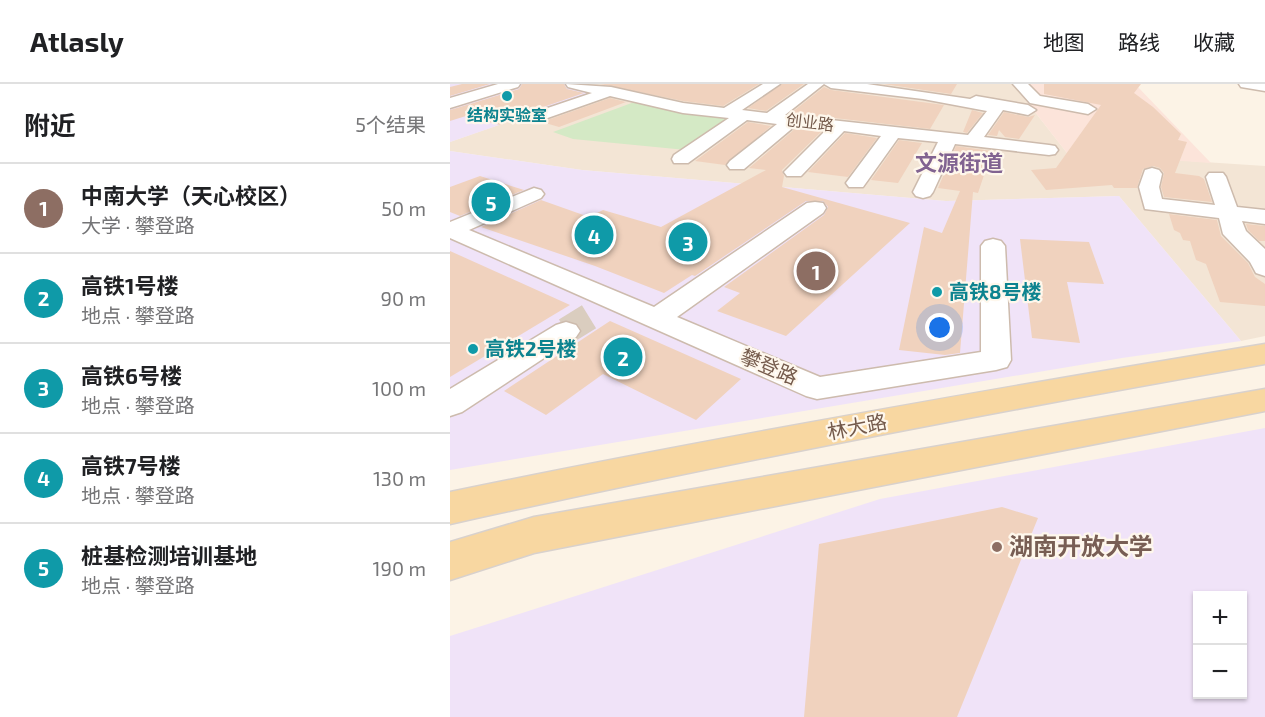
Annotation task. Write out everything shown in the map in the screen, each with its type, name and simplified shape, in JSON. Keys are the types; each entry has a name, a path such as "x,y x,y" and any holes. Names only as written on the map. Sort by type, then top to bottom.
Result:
{"main road":[{"name":"林大路","path":"450,508 604,475 988,401 1265,354"},
{"path":"450,561 534,535 1265,400"}],"street":[{"path":"450,103 513,84"},
{"name":"创业路","path":"573,84 683,108 821,124 842,112 873,130 892,118 920,135 1049,150 1028,110"},
{"path":"533,118 632,84"},
{"path":"681,159 773,84"},
{"path":"770,118 817,84"},
{"path":"831,84 894,86 951,93 1028,110"},
{"path":"1006,84 1028,110"},
{"path":"1020,84 1035,99 1088,109"},
{"path":"1246,84 1265,87"},
{"path":"869,86 911,93 951,93 998,108 974,141"},
{"path":"794,172 842,112 869,86"},
{"path":"647,100 668,92"},
{"path":"856,183 892,118 911,93"},
{"path":"920,135 937,117 951,93"},
{"path":"737,165 792,120"},
{"path":"923,192 949,138"},
{"path":"1152,174 1149,187 1153,204 1265,217"},
{"path":"1216,177 1226,213 1235,234 1261,259 1265,268"},
{"path":"450,230 534,194"},
{"path":"656,319 815,208"},
{"name":"攀登路","path":"450,230 603,308 656,319 817,388 996,360 993,246"},
{"path":"450,404 566,331"}],"shaded area":[{"path":"450,84 573,84 600,90 450,142"},
{"path":"573,84 1013,84 1067,153 1265,166 1265,336 1241,341 1119,196 946,201 582,170 450,151 450,142 599,90"},
{"path":"1013,84 1135,84 1211,163 1067,153"},
{"path":"450,151 582,170 946,201 1119,196 1241,341 1122,358 450,470"},
{"name":"湖南开放大学","path":"1265,428 1265,717 450,717 450,636 880,499"}],"green space":[{"path":"637,101 734,116 686,150 573,139 553,132"}],"building":[{"path":"462,84 490,84 450,96 450,87"},
{"path":"522,84 564,84 567,89 584,93 526,113 523,117 500,125 466,116 450,121 450,110 519,89"},
{"path":"600,84 759,84 723,106 683,101"},
{"path":"782,84 804,84 766,111 748,108"},
{"path":"883,84 957,84 951,94"},
{"path":"1044,84 1141,84 1134,93 1153,107 1181,134 1178,140 1187,142 1175,173 1199,176 1204,179 1212,202 1164,197 1161,187 1164,173 1160,168 1153,166 1143,169 1137,188 1114,188 1112,185 1046,190 1031,170 1056,168 1101,105 1044,94"},
{"path":"824,87 831,90 944,105 930,129 791,113"},
{"path":"610,98 626,102 559,127 542,122"},
{"path":"972,110 983,113 967,133 963,132"},
{"path":"1004,112 1028,117 1035,115 1019,139 1005,137 999,130 997,136 988,135"},
{"path":"748,122 771,126 725,165 695,161"},
{"path":"796,128 822,131 782,170 784,176 782,187 910,223 786,336 717,311 740,293 724,287 824,215 828,207 823,201 806,201 695,276 692,275 664,293 595,266 481,227 541,200 589,217 603,210 661,227 766,170 749,168"},
{"path":"845,133 877,138 848,177 808,172"},
{"path":"899,140 922,143 898,183 871,180"},
{"name":"高铁8号楼","path":"956,146 992,151 978,193 973,192 960,353 945,355 899,350 924,227 942,233 960,191 938,188"},
{"path":"480,176 524,190 460,216 450,212 450,187"},
{"path":"1169,214 1217,220 1221,236 1248,263 1255,277 1265,284 1265,306 1220,302 1206,264 1196,260 1190,241 1183,240 1180,233 1174,230"},
{"path":"1246,224 1265,226 1265,241 1259,241 1248,230"},
{"path":"1020,239 1089,242 1104,284 1067,282 1080,343 1032,338"},
{"name":"高铁2号楼","path":"450,251 570,305 450,377"},
{"path":"610,321 741,379 696,420 603,374 546,415 504,391"},
{"path":"1002,507 1038,518 957,717 804,717 819,544"}],"tunnel":[{"path":"566,331 592,315"}],"place":[{"name":"结构实验室","path":"507,96"},
{"name":"桩基检测培训基地","path":"491,202"},
{"name":"高铁7号楼","path":"594,235"},
{"name":"高铁6号楼","path":"688,242"},
{"name":"中南大学（天心校区）","path":"816,271"},
{"name":"高铁8号楼","path":"937,292"},
{"name":"高铁2号楼","path":"473,349"},
{"name":"高铁1号楼","path":"623,357"},
{"name":"湖南开放大学","path":"997,547"}],"district":[{"name":"文源街道","path":"959,163"}]}
